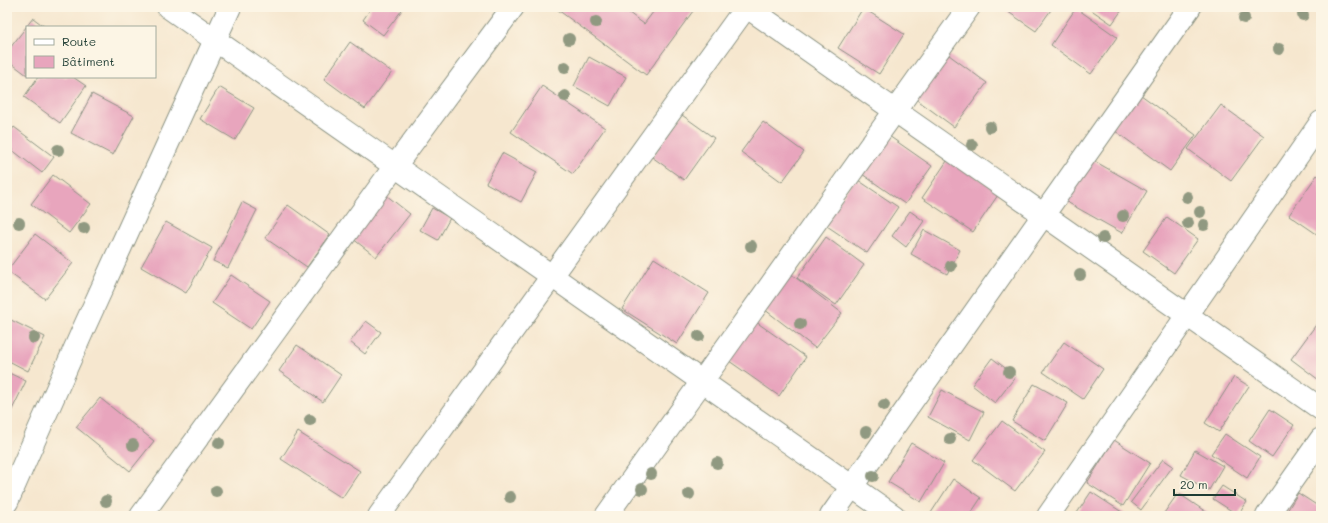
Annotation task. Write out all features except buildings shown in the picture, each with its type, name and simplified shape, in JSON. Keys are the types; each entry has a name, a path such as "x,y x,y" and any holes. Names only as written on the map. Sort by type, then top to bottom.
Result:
{"street":[{"path":"168,7 894,516"},
{"path":"7,502 15,465 87,323 230,7"},
{"path":"141,516 512,7"},
{"path":"379,516 746,7 1321,409"},
{"path":"606,516 969,7"},
{"path":"831,516 1190,7"},
{"path":"1048,516 1321,122"},
{"path":"1267,516 1321,439"}]}
